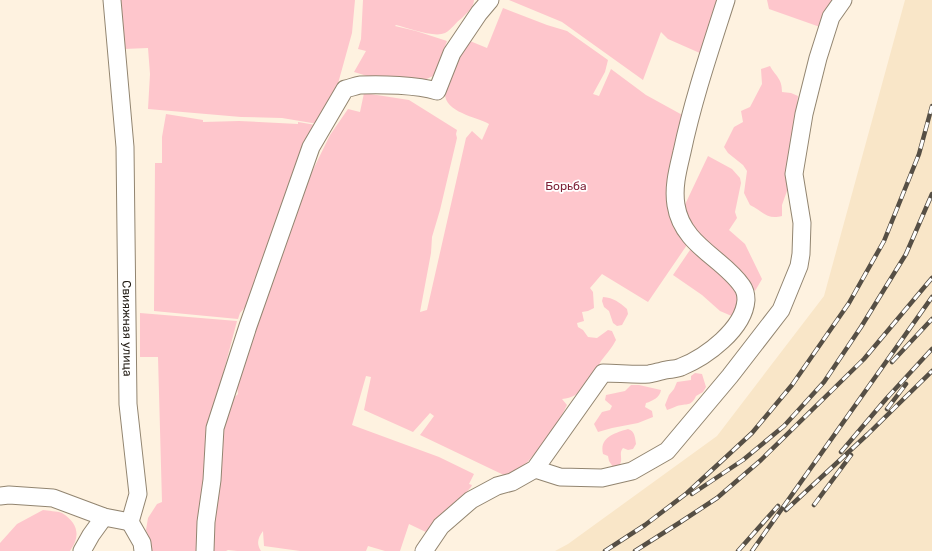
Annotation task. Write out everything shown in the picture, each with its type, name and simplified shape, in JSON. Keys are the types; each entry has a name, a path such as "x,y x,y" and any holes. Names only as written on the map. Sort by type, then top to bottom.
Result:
{"street":[{"name":"Свияжная улица","path":"112,0 126,147 128,404 138,494 130,522"},
{"path":"205,551 206,522 212,480 215,428 248,326 312,147 345,89 359,85 382,85 424,87 436,91 452,53 479,13 490,0"},
{"path":"424,551 441,526 471,500 497,486 512,482 535,468 603,373 648,374 680,367 701,356 723,340 737,325 744,311 746,296 743,286 693,239 679,217 675,195 676,180 689,122 726,0"},
{"path":"535,468 560,477 602,478 632,471 667,451 730,376 780,310 799,266 801,254 802,223 794,174 804,114 818,58 831,17 843,0"},
{"path":"0,496 53,498 104,517 130,522 142,543 143,551"},
{"path":"82,551 104,517"}],"shaded area":[{"path":"905,0 932,0 932,551 555,551 568,544 717,436 824,296"}],"green space":[{"path":"121,0 355,0 352,33 334,98 318,124 282,118 241,117 148,109 150,74 148,48 124,49"},
{"path":"363,0 474,0 472,7 468,12 445,33 434,34 395,26 447,41 435,75 415,82 394,82 354,72 366,51 358,49 361,39"},
{"path":"509,0 718,0 702,54 668,39 661,32 643,80 562,22"},
{"path":"767,0 835,0 820,27 769,9"},
{"name":"Борьба","path":"503,8 567,31 608,60 605,72 593,94 599,96 611,69 646,95 686,117 672,174 689,242 648,302 602,274 590,288 593,292 594,308 582,312 584,321 577,323 578,327 583,330 588,337 597,338 608,330 612,331 616,340 586,386 575,395 562,399 567,405 556,426 535,454 510,478 420,435 434,416 430,413 413,432 364,410 371,377 366,376 352,425 439,457 474,474 469,484 472,485 471,487 430,534 409,524 400,551 385,551 368,546 366,551 300,551 264,546 263,531 258,541 261,551 210,551 217,451 229,402 238,394 237,386 251,336 308,180 330,135 348,109 360,112 364,93 409,100 457,130 457,138 432,237 431,253 420,312 427,310 466,138 472,131 482,140 489,124 455,109 446,100 445,93 465,39 487,48"},
{"path":"770,66 780,81 782,92 791,93 798,96 788,188 782,205 782,216 777,217 768,216 750,205 744,193 747,171 743,165 728,153 724,147 734,127 743,122 741,111 750,107 762,84 761,69"},
{"path":"166,114 203,120 203,122 239,121 298,124 298,122 316,125 247,305 240,313 238,319 154,311 155,163 162,163 162,137"},
{"path":"708,156 732,169 740,178 741,183 735,212 737,218 729,230 745,244 762,279 755,291 729,265 707,247 681,213"},
{"path":"692,247 718,268 739,294 734,317 720,311 702,295 673,275"},
{"path":"603,297 616,301 627,309 628,314 622,325 617,326 613,323 609,311 604,307 602,301"},
{"path":"140,313 237,321 209,427 199,551 150,551 151,542 146,530 148,518 157,504 162,502 158,357 140,357"},
{"path":"695,373 702,374 706,387 703,392 696,396 692,402 688,404 667,410 665,405 677,382 691,380 691,376"},
{"path":"631,385 639,385 661,390 656,398 646,403 645,407 652,411 653,417 638,423 598,432 594,424 602,412 610,410 612,406 605,400 606,395 625,391"},
{"path":"628,429 633,433 636,444 633,449 628,450 623,448 619,466 613,467 608,456 603,454 603,443 613,434"},
{"path":"43,510 62,513 72,521 77,535 70,551 0,551 0,543 17,524"}],"railway":[{"path":"605,551 645,525 687,493 752,433 792,385 849,303 884,241 919,154 932,106"},
{"path":"692,494 743,460 784,426 824,382 861,327 906,254 932,194"},
{"path":"635,551 717,498 761,460 864,359 932,278"},
{"path":"752,551 932,297"},
{"path":"892,362 932,319"},
{"path":"841,452 886,399 932,349"},
{"path":"786,510 868,434 932,371"},
{"path":"887,409 906,384"},
{"path":"814,505 851,455"},
{"path":"738,551 778,506"}]}
